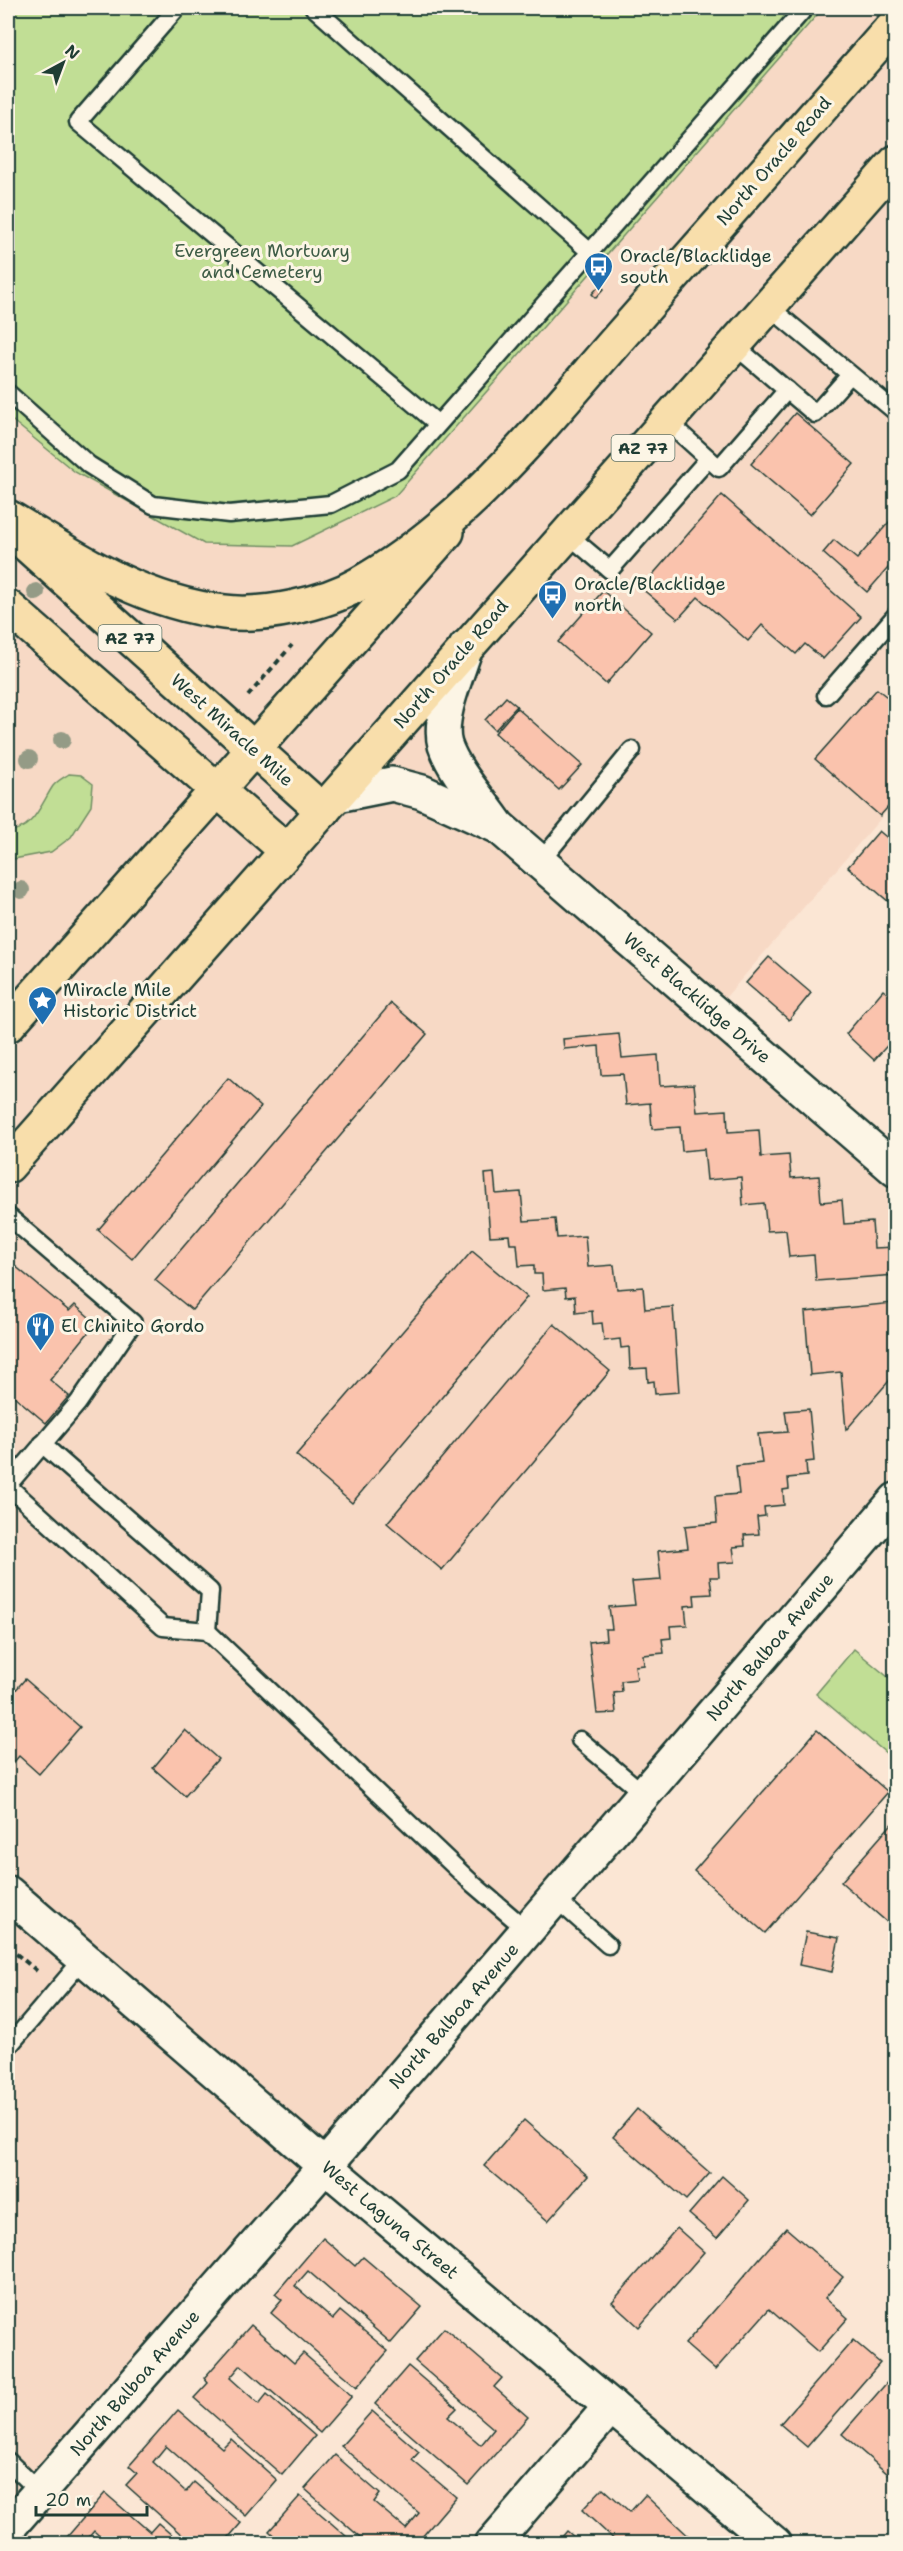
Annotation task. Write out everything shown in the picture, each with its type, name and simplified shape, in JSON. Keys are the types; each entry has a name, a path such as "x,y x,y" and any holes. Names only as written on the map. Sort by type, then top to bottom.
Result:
{"main road":[{"name":"North Oracle Road","path":"8,1025 490,484 896,23"},
{"name":"North Oracle Road","path":"8,1166 896,162"},
{"name":"AZ 77","path":"8,517 85,564 140,591 225,613 264,612 313,603 357,585 409,552 490,484"},
{"name":"West Miracle Mile","path":"8,528 254,748 330,803"},
{"name":"AZ 77","path":"8,607 287,851"}],"street":[{"path":"466,647 444,714 445,744 453,760 498,826"},
{"path":"330,803 392,784 422,792 498,826"},
{"name":"West Blacklidge Drive","path":"498,826 896,1170"},
{"name":"North Balboa Avenue","path":"8,2528 326,2166 896,1500"},
{"name":"West Laguna Street","path":"11,1903 84,1958 326,2166 775,2544"},
{"path":"492,2544 611,2406"}],"lane":[{"path":"177,8 78,122 437,423"},
{"path":"314,8 589,252"},
{"path":"8,393 89,465 153,505 229,514 331,504 398,470 437,423 805,8"},
{"path":"768,306 849,376 896,412"},
{"path":"734,345 815,414 849,376"},
{"path":"667,421 719,468 787,390"},
{"path":"566,533 610,570 708,459"},
{"path":"826,695 896,615"},
{"path":"540,862 632,750"},
{"path":"8,1216 133,1323 78,1403 8,1485 163,1627 207,1631 473,1884 528,1930"},
{"path":"42,1444 210,1591 207,1631"},
{"path":"580,1740 644,1794"},
{"path":"555,1898 608,1945"},
{"path":"8,2045 84,1958"},
{"path":"8,2461 39,2491"}],"path":[{"path":"243,701 295,641"},
{"path":"8,1947 41,1975"}],"shaded area":[{"path":"823,8 895,8 895,802 713,1012 895,1170 895,1502 8,2528 8,417 75,472 204,544 292,546 395,496"}],"green space":[{"name":"Evergreen Mortuary and Cemetery","path":"8,8 823,8 395,496 292,546 204,544 75,472 8,417"},
{"path":"69,774 81,775 93,784 91,806 71,837 51,852 8,860 8,831 17,830 30,822 53,786"},
{"path":"854,1649 888,1677 895,1670 896,1756 893,1759 816,1694"}],"building":[{"path":"600,285 604,289 596,298 592,294"},
{"path":"795,413 854,464 810,515 751,464"},
{"path":"722,495 861,617 823,659 805,644 796,654 762,625 748,641 698,597 678,619 641,588"},
{"path":"896,514 896,559 867,592 823,553 834,540 857,559"},
{"path":"603,591 651,632 606,684 558,642"},
{"path":"877,689 896,704 896,798 880,816 815,759"},
{"path":"506,697 517,706 495,730 485,720"},
{"path":"517,708 582,765 559,790 495,733"},
{"path":"879,831 896,845 896,908 848,867"},
{"path":"769,957 811,993 789,1020 746,983"},
{"path":"883,990 896,1000 896,1036 874,1060 846,1034"},
{"path":"391,1003 427,1034 192,1310 155,1280"},
{"path":"619,1034 622,1058 658,1055 660,1086 694,1084 697,1112 727,1110 728,1132 759,1130 761,1157 789,1155 791,1178 819,1176 821,1202 842,1200 844,1224 872,1222 874,1248 896,1247 896,1275 816,1281 814,1255 789,1257 786,1230 767,1231 764,1203 743,1205 741,1177 707,1180 704,1149 682,1151 680,1127 652,1129 650,1103 626,1105 623,1074 601,1075 599,1046 564,1049 563,1039"},
{"path":"228,1078 261,1107 132,1259 98,1230"},
{"path":"896,1080 896,1096 890,1082"},
{"path":"494,1173 496,1194 521,1192 524,1221 555,1219 557,1238 585,1236 588,1267 614,1265 617,1289 643,1287 645,1309 673,1307 679,1392 655,1394 654,1381 648,1382 647,1368 630,1369 629,1347 621,1348 620,1339 604,1341 602,1323 593,1324 592,1311 576,1313 575,1296 566,1297 565,1288 543,1290 542,1274 534,1274 534,1265 519,1266 517,1244 510,1244 509,1235 490,1236 485,1174"},
{"path":"472,1251 527,1297 352,1503 296,1455"},
{"name":"El Chinito Gordo","path":"8,1260 69,1311 75,1305 96,1323 50,1380 69,1396 46,1423 8,1391 8,1316 14,1308 8,1303"},
{"path":"893,1303 896,1373 846,1430 841,1372 810,1375 805,1312"},
{"path":"554,1324 610,1371 442,1570 387,1523"},
{"path":"809,1409 814,1461 806,1462 807,1476 788,1478 789,1489 783,1490 784,1505 764,1507 765,1516 757,1517 759,1534 744,1535 745,1546 733,1547 735,1562 718,1563 719,1577 710,1577 712,1594 694,1595 695,1605 685,1606 687,1625 670,1626 671,1638 662,1639 664,1653 643,1655 644,1665 635,1666 637,1679 621,1681 622,1692 614,1693 616,1713 597,1714 589,1642 606,1640 605,1629 612,1629 609,1607 635,1605 632,1582 661,1580 658,1551 688,1548 685,1526 717,1523 715,1496 739,1494 736,1466 762,1463 758,1434 788,1432 785,1411"},
{"path":"25,1679 80,1727 39,1774 19,1756 8,1769 8,1699"},
{"path":"185,1730 218,1759 185,1796 153,1768"},
{"path":"817,1730 888,1792 765,1933 694,1871"},
{"path":"896,1819 896,1930 841,1882"},
{"path":"806,1932 839,1938 832,1972 799,1965"},
{"path":"637,2109 710,2173 686,2200 613,2137"},
{"path":"524,2120 588,2176 548,2221 484,2166"},
{"path":"722,2176 749,2200 717,2238 689,2214"},
{"path":"677,2228 704,2252 639,2327 612,2302"},
{"path":"786,2228 843,2277 825,2298 848,2318 818,2352 769,2309 715,2370 685,2344"},
{"path":"323,2238 355,2266 363,2257 422,2307 391,2343 308,2271 295,2286 333,2319 340,2311 388,2351 357,2387 271,2313 282,2300 275,2294"},
{"path":"251,2325 294,2363 303,2353 352,2396 320,2433 241,2365 230,2378 259,2404 267,2394 315,2436 282,2475 194,2398 208,2383 204,2378"},
{"path":"444,2328 502,2378 494,2387 528,2417 468,2485 375,2404 408,2366 457,2408 448,2417 481,2445 494,2429 415,2361"},
{"path":"853,2340 880,2363 807,2447 780,2424"},
{"path":"890,2379 896,2384 896,2481 842,2434"},
{"path":"178,2410 222,2448 231,2439 277,2480 246,2516 166,2446 153,2462 186,2492 194,2482 241,2523 223,2544 192,2544 126,2485 137,2473 129,2466"},
{"path":"372,2411 419,2452 412,2460 456,2497 416,2544 368,2544 305,2489 335,2455 380,2494 374,2502 406,2529 419,2513 341,2446"},
{"path":"603,2488 630,2512 645,2495 697,2544 619,2544 582,2510"},
{"path":"105,2493 150,2532 158,2523 182,2544 108,2544 94,2531 83,2544 61,2544"},
{"path":"300,2496 346,2536 340,2544 283,2544 269,2531"},
{"path":"567,2531 582,2544 556,2544"}],"place":[{"name":"Oracle/Blacklidge south","path":"599,292"},
{"name":"Oracle/Blacklidge north","path":"553,620"},
{"name":"Miracle Mile Historic District","path":"42,1026"},
{"name":"El Chinito Gordo","path":"40,1352"}]}
